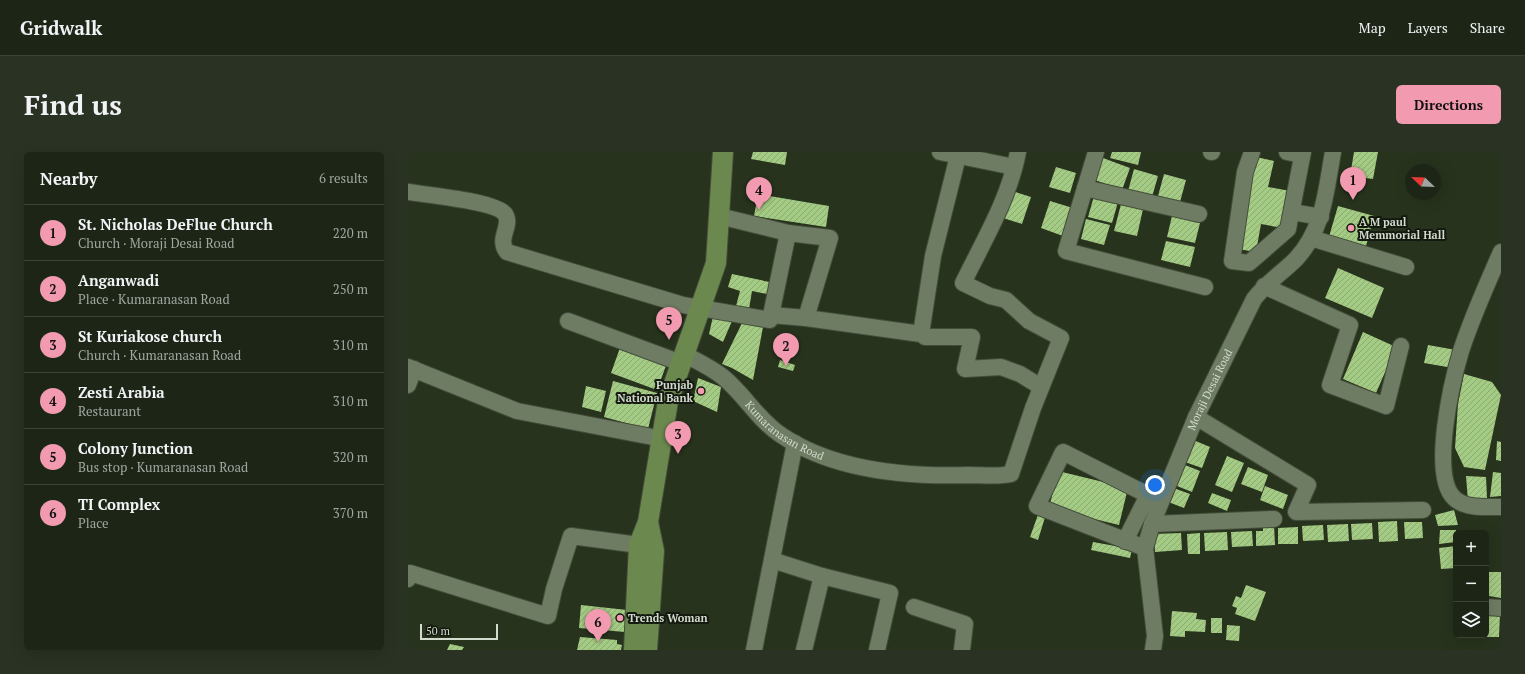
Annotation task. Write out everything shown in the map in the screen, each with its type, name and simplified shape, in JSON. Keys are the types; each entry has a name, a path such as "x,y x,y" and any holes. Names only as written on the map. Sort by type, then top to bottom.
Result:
{"main road":[{"path":"647,650 639,546 648,522 663,439 668,401 699,308 716,263 723,152"},
{"path":"634,650 643,612 654,551 648,522"}],"street":[{"path":"925,337 972,337 965,369 1001,367 1020,374 1041,387 1061,338 1029,321 1006,300 990,296 963,283 996,219 1016,160 958,156 940,152"},
{"path":"1096,152 1066,251 1205,287"},
{"path":"1252,152 1245,172 1232,261 1249,263 1274,243 1288,229 1292,212 1297,153"},
{"name":"Moraji Desai Road","path":"1153,650 1156,636 1145,548 1152,524 1196,417 1254,299 1264,286 1296,258 1311,238 1321,217 1333,152"},
{"path":"771,315 806,318 921,334 932,256 958,156"},
{"path":"1085,188 1199,214"},
{"path":"408,192 472,201 497,208 505,214 507,222 502,241 503,247 507,252 684,305 770,320 788,233"},
{"path":"1292,212 1321,217"},
{"path":"719,216 788,233 830,238 806,318"},
{"path":"1311,238 1406,267"},
{"path":"1501,252 1461,350 1450,395 1444,440 1444,477 1447,490 1455,500 1469,506 1501,507"},
{"path":"1264,286 1350,325 1330,385 1386,406 1401,346"},
{"name":"Kumaranasan Road","path":"568,321 683,358 723,377 765,422 781,436 795,443 846,464 903,475 935,476 1011,474 1041,387"},
{"path":"408,385 411,368 517,411 663,439"},
{"path":"1196,417 1308,485 1296,512 1423,510"},
{"path":"754,650 795,443"},
{"path":"1125,541 1148,494 1063,452 1037,506 1125,541 1145,548"},
{"path":"1152,524 1274,519"},
{"path":"408,579 410,573 548,616 554,589 571,536 639,546"},
{"path":"772,560 822,576 890,593 877,650"},
{"path":"804,650 822,576"},
{"path":"914,606 965,624 962,650"},
{"path":"1489,607 1501,608"}],"building":[{"path":"753,152 787,152 785,165 751,159"},
{"path":"1112,152 1141,152 1138,165 1110,158"},
{"path":"1354,152 1378,152 1373,179 1350,176"},
{"path":"1256,157 1274,161 1268,187 1290,191 1282,228 1261,224 1256,252 1238,249"},
{"path":"1103,158 1130,168 1122,190 1095,180"},
{"path":"1056,167 1076,173 1070,193 1049,187"},
{"path":"1134,169 1158,176 1152,197 1128,191"},
{"path":"1164,174 1186,180 1180,202 1158,196"},
{"path":"1009,190 1031,197 1022,224 1000,217"},
{"path":"758,194 829,206 826,227 754,216"},
{"path":"1094,196 1118,202 1112,223 1088,217"},
{"path":"1050,201 1073,208 1063,236 1041,228"},
{"path":"1121,204 1143,209 1137,236 1114,231"},
{"name":"A M paul Memmorial Hall","path":"1338,206 1374,216 1365,250 1328,240"},
{"path":"1172,216 1200,223 1195,243 1167,237"},
{"path":"1086,219 1110,225 1104,245 1081,239"},
{"path":"1166,241 1195,247 1190,267 1161,260"},
{"path":"1338,268 1384,288 1372,318 1325,298"},
{"path":"732,274 774,283 772,295 752,291 749,309 736,306 740,291 728,287"},
{"path":"714,312 735,314 723,342 709,334"},
{"path":"742,323 763,327 753,380 722,364"},
{"path":"1363,332 1396,347 1376,393 1343,379"},
{"path":"621,345 667,363 657,390 611,373"},
{"path":"1428,345 1456,350 1453,368 1424,363"},
{"path":"780,360 795,365 793,371 778,367"},
{"path":"1464,374 1492,382 1501,395 1485,470 1464,467 1455,448 1458,404"},
{"path":"698,378 721,387 717,412 693,401"},
{"path":"613,381 657,393 648,429 604,417"},
{"path":"586,386 606,391 601,412 582,407"},
{"path":"1191,439 1210,447 1202,468 1182,461"},
{"path":"1497,441 1501,442 1501,461 1496,460"},
{"path":"1227,456 1244,463 1232,492 1215,485"},
{"path":"1180,463 1200,471 1192,492 1172,484"},
{"path":"1248,467 1268,475 1262,492 1241,484"},
{"path":"1058,471 1128,488 1119,525 1049,508"},
{"path":"1493,472 1501,473 1501,496 1490,497"},
{"path":"1466,476 1486,477 1487,498 1468,501"},
{"path":"1168,486 1190,494 1184,508 1163,500"},
{"path":"1265,486 1288,495 1283,509 1260,500"},
{"path":"1212,493 1231,500 1227,511 1208,503"},
{"path":"1454,510 1458,525 1438,526 1435,515"},
{"path":"1039,512 1046,514 1038,540 1030,537"},
{"path":"1397,521 1398,541 1379,542 1378,522"},
{"path":"1404,522 1422,522 1423,538 1405,539"},
{"path":"1372,523 1373,539 1352,540 1351,524"},
{"path":"1348,524 1349,541 1328,542 1327,525"},
{"path":"1274,525 1275,545 1256,546 1256,531 1263,531 1263,526"},
{"path":"1323,525 1324,540 1303,541 1302,526"},
{"path":"1298,527 1298,544 1278,544 1278,528"},
{"path":"1440,530 1453,530 1453,542 1439,544"},
{"path":"1252,531 1253,546 1232,547 1231,532"},
{"path":"1227,532 1228,550 1205,551 1204,533"},
{"path":"1181,533 1182,550 1155,552 1154,534"},
{"path":"1200,533 1200,554 1188,554 1187,534"},
{"path":"1093,542 1132,549 1130,558 1091,550"},
{"path":"1453,546 1453,568 1441,569 1439,548"},
{"path":"1489,572 1501,572 1501,598 1489,596"},
{"path":"1246,585 1266,592 1255,621 1235,614 1237,608 1232,606 1236,596 1241,598"},
{"path":"581,605 627,610 625,632 579,628"},
{"path":"1172,611 1197,613 1196,619 1206,620 1205,632 1185,631 1185,637 1170,636"},
{"path":"1500,614 1499,637 1489,637 1489,615"},
{"path":"1211,618 1222,618 1222,633 1211,633"},
{"path":"1227,625 1240,626 1239,641 1226,640"},
{"path":"580,637 617,640 617,644 622,645 621,650 577,650"},
{"path":"450,644 464,647 462,650 447,650"}],"place":[{"name":"St. Nicholas DeFlue Church","path":"1353,200"},
{"name":"Zesti Arabia","path":"759,210"},
{"name":"A M paul Memmorial Hall","path":"1351,228"},
{"name":"Colony Junction","path":"669,340"},
{"name":"Anganwadi","path":"786,366"},
{"name":"Punjab National Bank","path":"701,391"},
{"name":"St Kuriakose church","path":"678,454"},
{"name":"Trends Woman","path":"620,618"},
{"name":"TI Complex","path":"598,642"}]}
